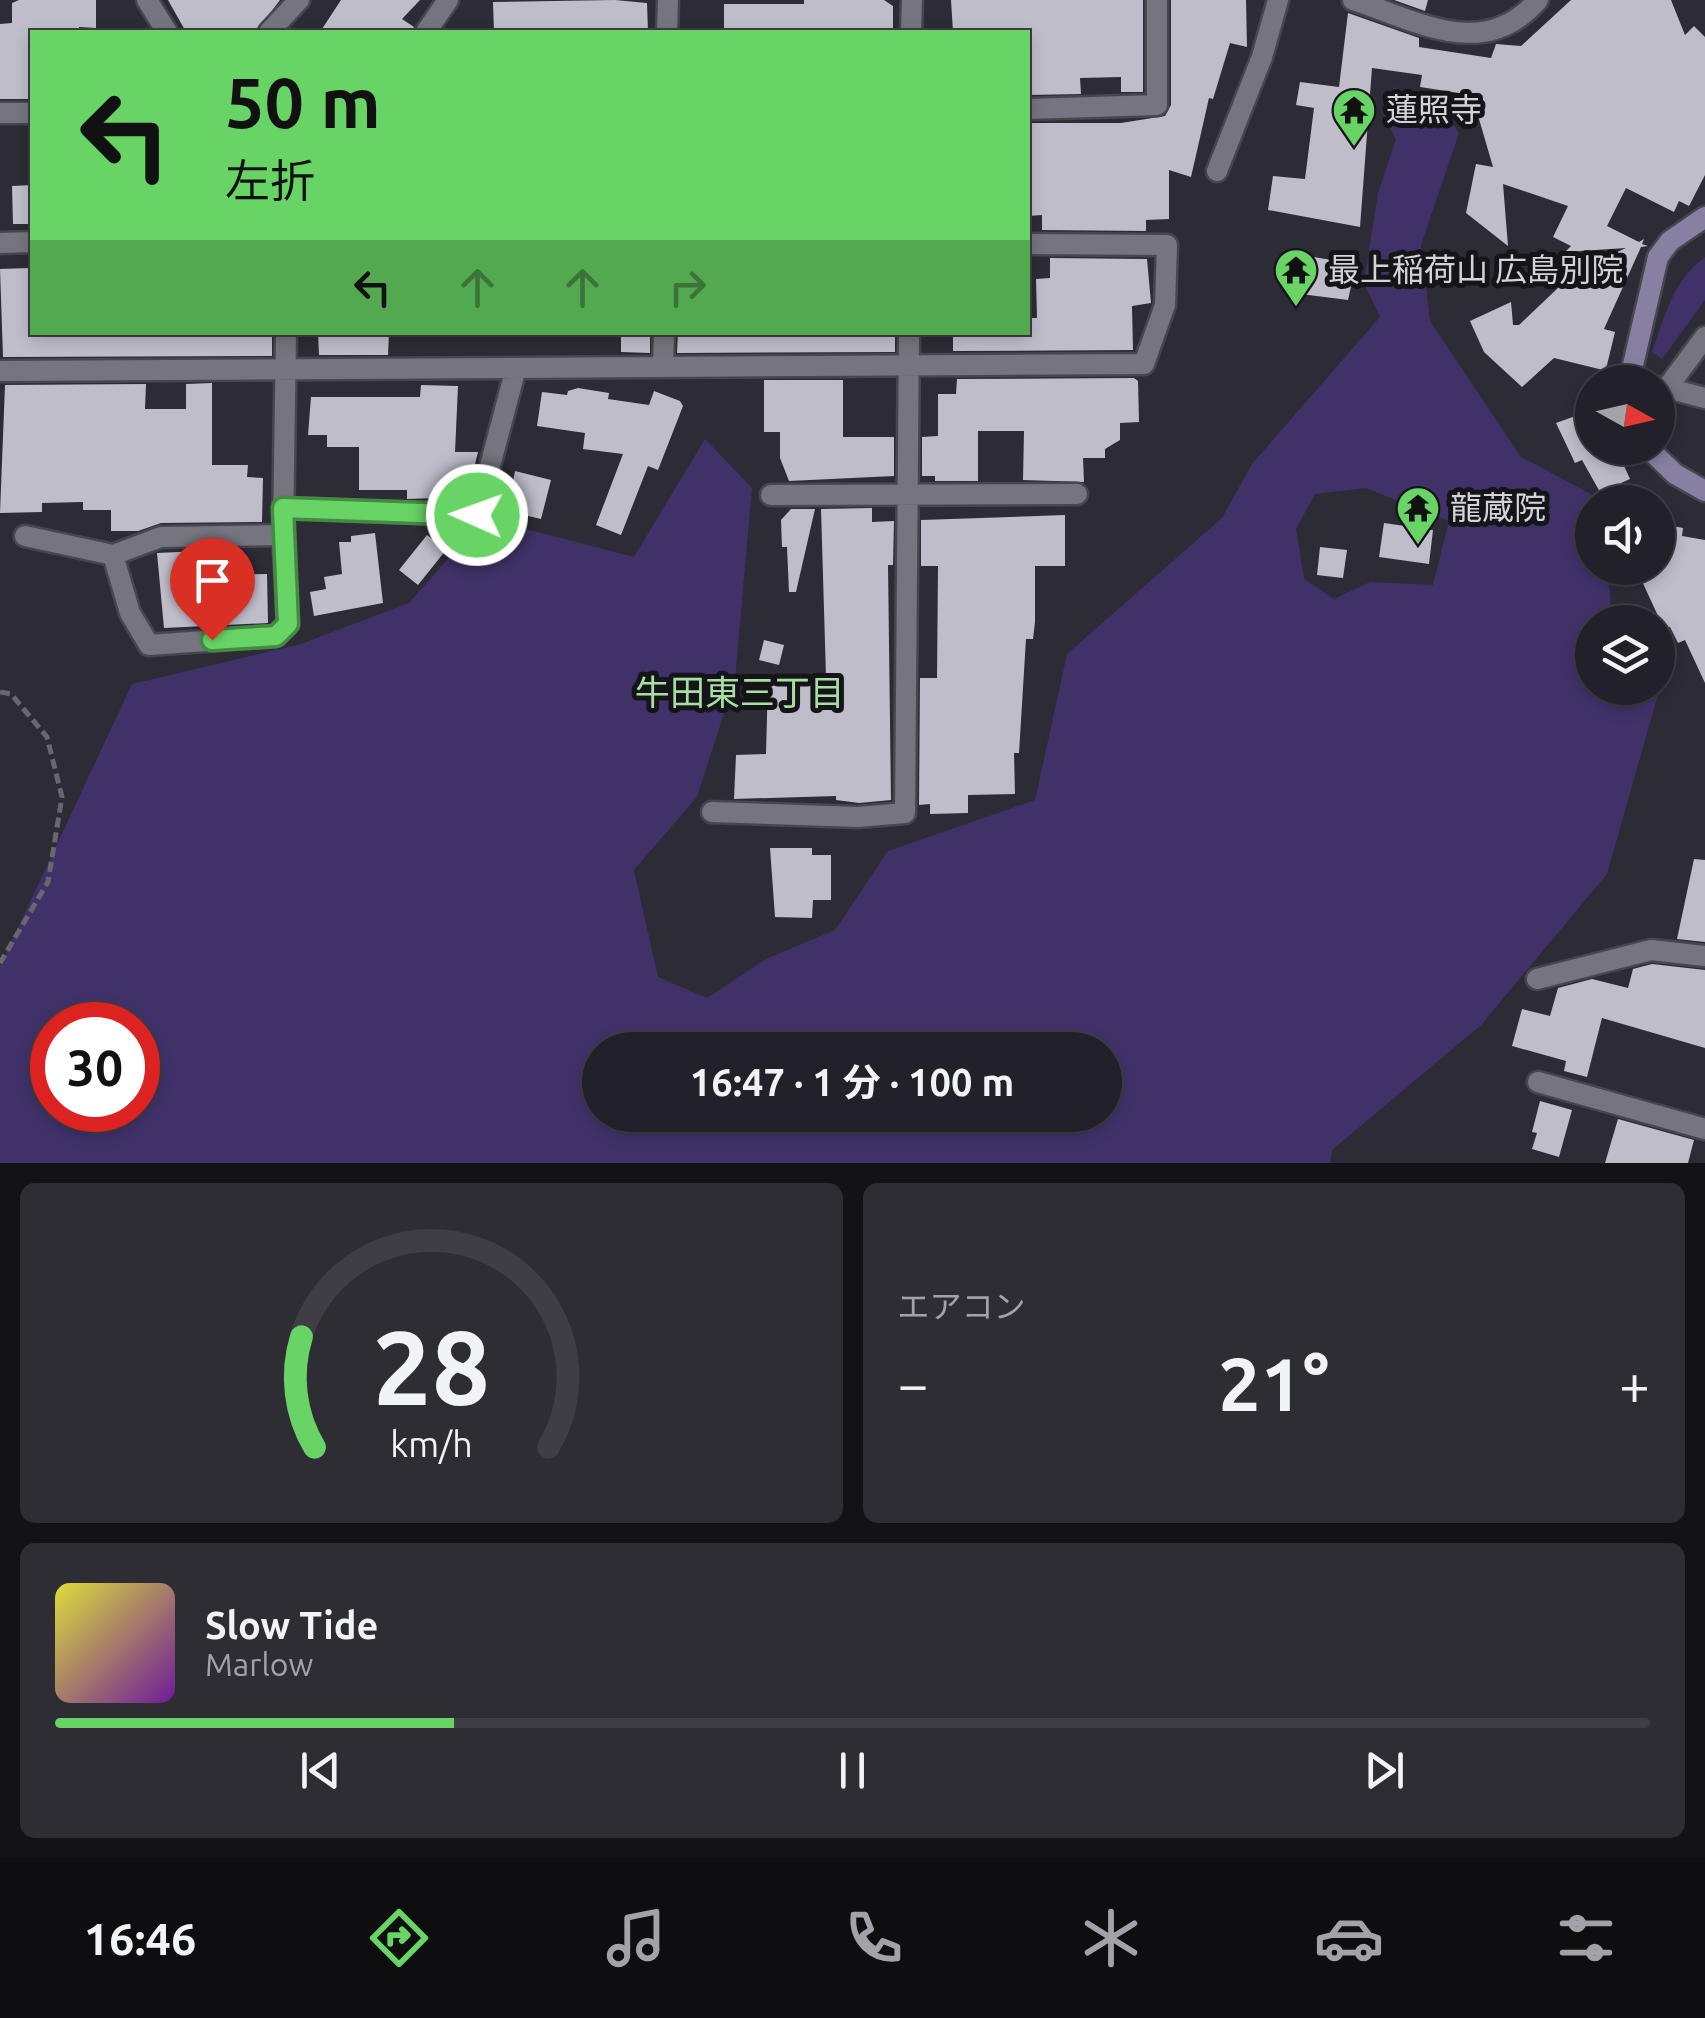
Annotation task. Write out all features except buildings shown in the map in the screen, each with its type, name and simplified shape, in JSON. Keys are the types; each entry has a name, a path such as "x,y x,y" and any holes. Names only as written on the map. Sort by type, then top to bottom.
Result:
{"street":[{"path":"147,0 166,30"},
{"path":"271,30 299,0"},
{"path":"427,30 448,0"},
{"path":"667,30 668,0"},
{"path":"911,30 912,0"},
{"path":"1030,109 1157,105 1156,0"},
{"path":"1217,172 1262,57 1278,0"},
{"path":"1353,0 1467,37 1520,20 1538,0"},
{"path":"0,114 30,113"},
{"path":"1633,365 1658,257 1670,241 1705,218"},
{"path":"0,243 30,242"},
{"path":"0,371 1144,364 1165,304 1166,245 1030,244"},
{"path":"113,554 130,613 149,645 276,636 288,624 282,535 286,335"},
{"path":"664,335 664,367"},
{"path":"712,812 858,817 905,812 908,335"},
{"path":"1675,373 1705,338"},
{"path":"283,508 477,515 516,368"},
{"path":"1675,391 1705,398"},
{"path":"1666,465 1705,492"},
{"path":"771,495 1077,494"},
{"path":"25,536 113,554 161,536 282,535"},
{"path":"1536,980 1651,950 1705,956"},
{"path":"1538,1082 1705,1129"}],"path":[{"path":"0,692 11,694 47,738 62,797 48,882 0,963"}],"shaded area":[{"path":"1394,87 1438,105 1459,133 1421,245 1430,321 1521,457 1575,486 1575,585 1609,585 1611,605 1575,605 1575,705 1655,705 1607,874 1481,1025 1332,1150 1330,1163 0,1163 0,966 132,684 301,644 409,603 484,518 634,557 705,439 752,488 735,679 697,797 634,870 658,977 707,998 766,959 835,930 888,851 1035,800 1067,654 1222,518 1252,464 1380,317 1364,283 1378,193 1396,139 1381,111","holes":["1366,488 1449,521 1433,585 1370,582 1334,599 1304,579 1296,529 1315,494"]},
{"path":"1705,257 1705,300 1662,359 1652,352 1666,313 1685,276"}],"place":[{"name":"蓮照寺","path":"1354,148"},
{"name":"最上稲荷山 広島別院","path":"1296,308"},
{"name":"龍蔵院","path":"1418,546"}],"district":[{"name":"牛田東三丁目","path":"740,693"}],"route":[{"path":"212,640 276,636 288,624 283,508 477,515"}]}
